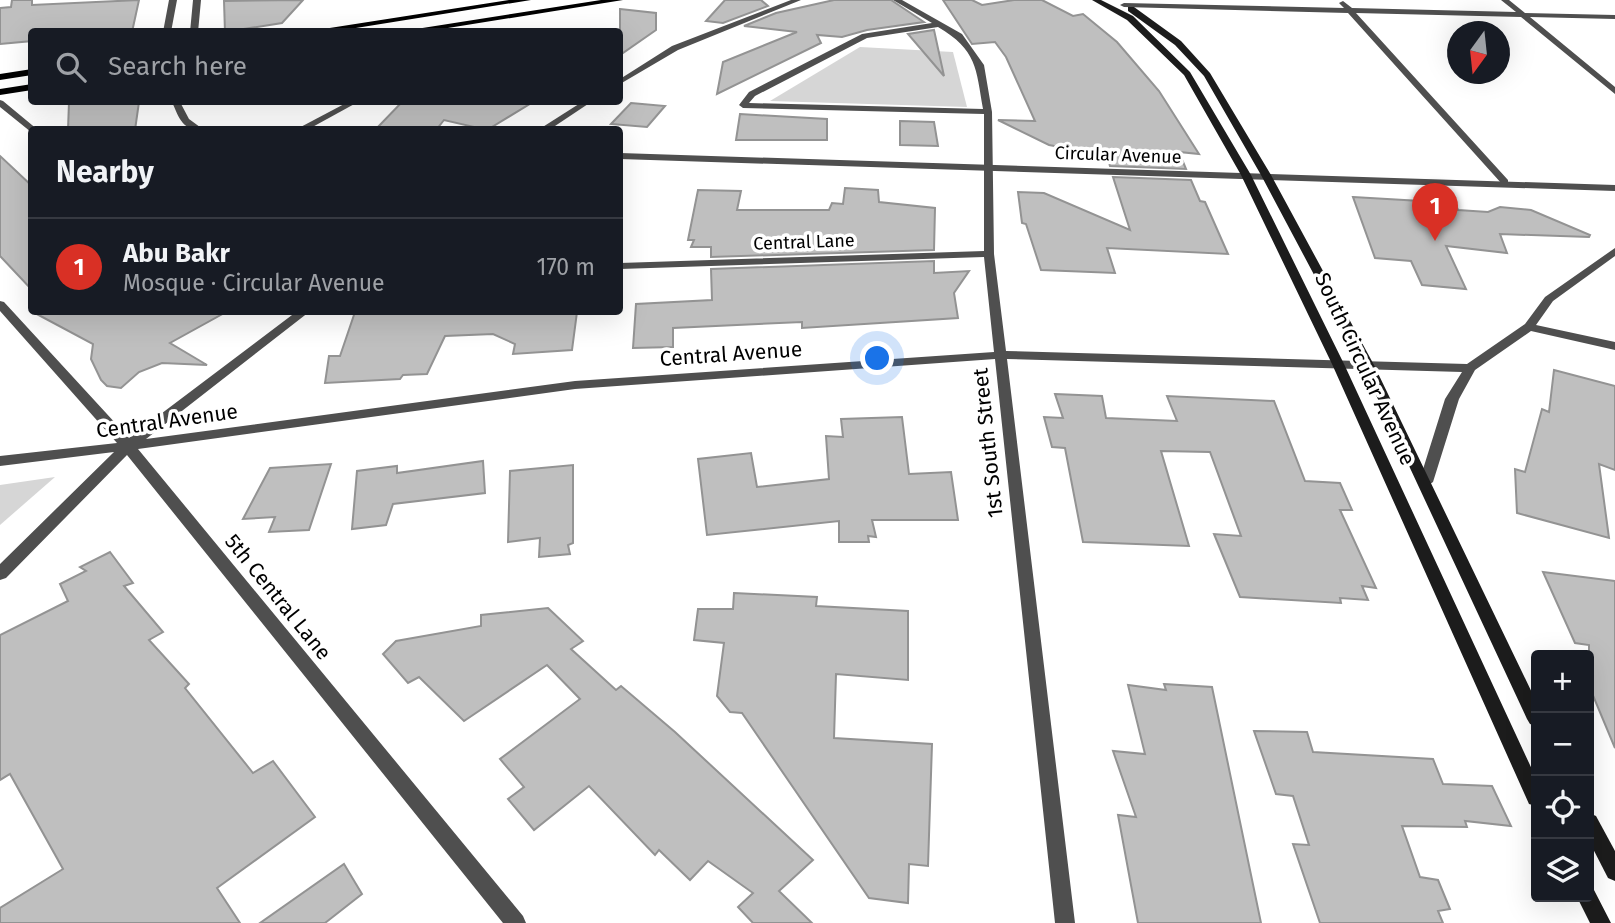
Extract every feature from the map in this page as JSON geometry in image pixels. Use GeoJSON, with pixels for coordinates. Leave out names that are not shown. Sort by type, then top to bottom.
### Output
{"type":"FeatureCollection","features":[{"type":"Feature","properties":{"kind":"main road"},"geometry":{"type":"LineString","coordinates":[[335,28],[527,0]]}},
{"type":"Feature","properties":{"kind":"main road"},"geometry":{"type":"LineString","coordinates":[[428,28],[619,0]]}},
{"type":"Feature","properties":{"kind":"main road","name":"South Circular Avenue"},"geometry":{"type":"LineString","coordinates":[[1096,0],[1130,18],[1186,74],[1246,175],[1338,364],[1531,787]]}},
{"type":"Feature","properties":{"kind":"main road","name":"South Circular Avenue"},"geometry":{"type":"LineString","coordinates":[[1124,5],[1178,43],[1208,75],[1368,365],[1426,482],[1533,713]]}},
{"type":"Feature","properties":{"kind":"main road"},"geometry":{"type":"LineString","coordinates":[[0,77],[28,73]]}},
{"type":"Feature","properties":{"kind":"main road"},"geometry":{"type":"LineString","coordinates":[[0,92],[28,88]]}},
{"type":"Feature","properties":{"kind":"main road"},"geometry":{"type":"LineString","coordinates":[[1594,831],[1615,871]]}},
{"type":"Feature","properties":{"kind":"main road"},"geometry":{"type":"LineString","coordinates":[[1590,902],[1601,923]]}},
{"type":"Feature","properties":{"kind":"street"},"geometry":{"type":"LineString","coordinates":[[168,28],[173,0]]}},
{"type":"Feature","properties":{"kind":"street"},"geometry":{"type":"LineString","coordinates":[[194,28],[197,0]]}},
{"type":"Feature","properties":{"kind":"street"},"geometry":{"type":"LineString","coordinates":[[623,80],[675,48],[797,0]]}},
{"type":"Feature","properties":{"kind":"street","name":"1st South Street"},"geometry":{"type":"LineString","coordinates":[[897,0],[959,36],[980,65],[988,112],[989,254],[1065,923]]}},
{"type":"Feature","properties":{"kind":"street"},"geometry":{"type":"LineString","coordinates":[[1340,0],[1505,182]]}},
{"type":"Feature","properties":{"kind":"street"},"geometry":{"type":"LineString","coordinates":[[1505,0],[1615,91]]}},
{"type":"Feature","properties":{"kind":"street"},"geometry":{"type":"LineString","coordinates":[[1124,5],[1615,17]]}},
{"type":"Feature","properties":{"kind":"street"},"geometry":{"type":"LineString","coordinates":[[1350,12],[1615,25]]}},
{"type":"Feature","properties":{"kind":"street"},"geometry":{"type":"LineString","coordinates":[[940,24],[865,36],[752,94],[743,105],[988,112]]}},
{"type":"Feature","properties":{"kind":"street"},"geometry":{"type":"LineString","coordinates":[[0,103],[29,126]]}},
{"type":"Feature","properties":{"kind":"street"},"geometry":{"type":"LineString","coordinates":[[177,105],[185,121],[193,126]]}},
{"type":"Feature","properties":{"kind":"street"},"geometry":{"type":"LineString","coordinates":[[307,126],[348,105]]}},
{"type":"Feature","properties":{"kind":"street"},"geometry":{"type":"LineString","coordinates":[[548,126],[582,105]]}},
{"type":"Feature","properties":{"kind":"street","name":"Circular Avenue"},"geometry":{"type":"LineString","coordinates":[[623,156],[1505,182],[1615,188]]}},
{"type":"Feature","properties":{"kind":"street"},"geometry":{"type":"LineString","coordinates":[[1426,482],[1452,399],[1470,368],[1529,327],[1549,299],[1615,251]]}},
{"type":"Feature","properties":{"kind":"street","name":"Central Lane"},"geometry":{"type":"LineString","coordinates":[[623,265],[989,254]]}},
{"type":"Feature","properties":{"kind":"street","name":"5th Central Lane"},"geometry":{"type":"LineString","coordinates":[[0,304],[128,446],[516,923]]}},
{"type":"Feature","properties":{"kind":"street"},"geometry":{"type":"LineString","coordinates":[[0,574],[128,446],[299,315]]}},
{"type":"Feature","properties":{"kind":"street"},"geometry":{"type":"LineString","coordinates":[[1529,327],[1615,345]]}},
{"type":"Feature","properties":{"kind":"street","name":"Central Avenue"},"geometry":{"type":"LineString","coordinates":[[0,461],[575,385],[1001,355],[1470,368]]}},
{"type":"Feature","properties":{"kind":"shaded area"},"geometry":{"type":"Polygon","coordinates":[[[860,47],[953,52],[967,107],[770,101],[860,47]]]}},
{"type":"Feature","properties":{"kind":"shaded area"},"geometry":{"type":"Polygon","coordinates":[[[55,477],[0,525],[0,485],[55,477]]]}},
{"type":"Feature","properties":{"kind":"building"},"geometry":{"type":"Polygon","coordinates":[[[12,0],[32,0],[32,5],[139,0],[133,28],[28,28],[28,41],[0,44],[0,8],[11,7],[12,0]]]}},
{"type":"Feature","properties":{"kind":"building"},"geometry":{"type":"Polygon","coordinates":[[[303,0],[282,23],[250,28],[225,28],[224,1],[303,0]]]}},
{"type":"Feature","properties":{"kind":"building"},"geometry":{"type":"Polygon","coordinates":[[[725,0],[761,0],[768,6],[723,23],[706,21],[725,0]]]}},
{"type":"Feature","properties":{"kind":"building"},"geometry":{"type":"Polygon","coordinates":[[[834,0],[891,0],[924,22],[867,30],[842,37],[817,35],[821,43],[717,94],[723,62],[797,32],[744,26],[776,13],[834,0]]]}},
{"type":"Feature","properties":{"kind":"building"},"geometry":{"type":"Polygon","coordinates":[[[943,0],[972,0],[982,5],[1014,0],[1042,0],[1073,16],[1083,14],[1117,42],[1159,91],[1199,154],[1179,152],[1186,169],[1110,166],[1107,157],[1087,157],[1087,152],[1049,145],[998,120],[1035,121],[1006,57],[995,42],[972,44],[943,0]]]}},
{"type":"Feature","properties":{"kind":"building"},"geometry":{"type":"Polygon","coordinates":[[[620,9],[656,13],[656,30],[623,53],[623,28],[620,28],[620,9]]]}},
{"type":"Feature","properties":{"kind":"building"},"geometry":{"type":"Polygon","coordinates":[[[934,30],[944,76],[908,34],[934,30]]]}},
{"type":"Feature","properties":{"kind":"building"},"geometry":{"type":"Polygon","coordinates":[[[631,103],[665,106],[647,127],[611,124],[631,103]]]}},
{"type":"Feature","properties":{"kind":"building"},"geometry":{"type":"Polygon","coordinates":[[[69,105],[139,105],[136,126],[68,126],[69,105]]]}},
{"type":"Feature","properties":{"kind":"building"},"geometry":{"type":"Polygon","coordinates":[[[399,105],[528,105],[494,126],[470,126],[444,120],[439,126],[379,126],[399,105]]]}},
{"type":"Feature","properties":{"kind":"building"},"geometry":{"type":"Polygon","coordinates":[[[740,114],[827,119],[827,140],[736,140],[740,114]]]}},
{"type":"Feature","properties":{"kind":"building"},"geometry":{"type":"Polygon","coordinates":[[[900,121],[934,122],[938,146],[900,145],[900,121]]]}},
{"type":"Feature","properties":{"kind":"building"},"geometry":{"type":"Polygon","coordinates":[[[0,156],[28,182],[28,286],[0,256],[0,156]]]}},
{"type":"Feature","properties":{"kind":"building"},"geometry":{"type":"Polygon","coordinates":[[[1113,177],[1191,180],[1200,201],[1205,202],[1228,254],[1107,248],[1115,273],[1041,270],[1026,224],[1022,223],[1018,192],[1044,193],[1130,230],[1113,177]]]}},
{"type":"Feature","properties":{"kind":"building"},"geometry":{"type":"Polygon","coordinates":[[[845,188],[878,190],[879,202],[935,208],[934,250],[711,257],[711,247],[691,247],[694,240],[688,240],[698,190],[741,191],[737,210],[829,210],[832,203],[843,204],[845,188]]]}},
{"type":"Feature","properties":{"kind":"building"},"geometry":{"type":"Polygon","coordinates":[[[1353,197],[1455,203],[1458,210],[1488,212],[1500,207],[1531,210],[1590,235],[1500,234],[1507,253],[1446,246],[1466,289],[1422,285],[1411,261],[1375,258],[1353,197]]]}},
{"type":"Feature","properties":{"kind":"building"},"geometry":{"type":"Polygon","coordinates":[[[934,261],[934,273],[969,271],[954,293],[958,318],[802,328],[802,322],[673,328],[673,347],[633,348],[636,304],[712,300],[711,269],[934,261]]]}},
{"type":"Feature","properties":{"kind":"building"},"geometry":{"type":"Polygon","coordinates":[[[39,315],[221,315],[170,343],[207,365],[162,363],[139,372],[121,388],[107,386],[101,380],[91,359],[93,344],[39,315]]]}},
{"type":"Feature","properties":{"kind":"building"},"geometry":{"type":"Polygon","coordinates":[[[354,315],[577,315],[572,350],[513,354],[515,344],[493,334],[445,336],[427,374],[403,375],[400,379],[325,383],[329,356],[340,356],[354,315]]]}},
{"type":"Feature","properties":{"kind":"building"},"geometry":{"type":"Polygon","coordinates":[[[1554,370],[1615,386],[1615,470],[1599,464],[1609,538],[1517,513],[1515,469],[1525,472],[1542,409],[1549,412],[1554,370]]]}},
{"type":"Feature","properties":{"kind":"building"},"geometry":{"type":"Polygon","coordinates":[[[1055,394],[1102,396],[1106,418],[1177,421],[1167,396],[1274,401],[1305,481],[1340,483],[1352,510],[1340,510],[1376,588],[1362,586],[1368,600],[1340,598],[1341,603],[1240,597],[1214,534],[1241,536],[1210,452],[1161,451],[1189,546],[1083,542],[1065,448],[1052,447],[1044,417],[1063,418],[1055,394]]]}},
{"type":"Feature","properties":{"kind":"building"},"geometry":{"type":"Polygon","coordinates":[[[902,417],[909,474],[951,472],[958,520],[872,520],[876,537],[868,536],[869,542],[839,542],[839,521],[707,535],[698,459],[751,453],[757,487],[829,479],[826,436],[843,437],[841,419],[902,417]]]}},
{"type":"Feature","properties":{"kind":"building"},"geometry":{"type":"Polygon","coordinates":[[[483,461],[485,493],[393,504],[386,525],[352,529],[357,471],[397,466],[397,473],[483,461]]]}},
{"type":"Feature","properties":{"kind":"building"},"geometry":{"type":"Polygon","coordinates":[[[331,464],[309,530],[269,532],[275,517],[243,519],[270,468],[331,464]]]}},
{"type":"Feature","properties":{"kind":"building"},"geometry":{"type":"Polygon","coordinates":[[[573,465],[573,543],[568,545],[570,554],[539,557],[540,538],[508,542],[510,471],[573,465]]]}},
{"type":"Feature","properties":{"kind":"building"},"geometry":{"type":"Polygon","coordinates":[[[110,552],[133,583],[124,586],[163,632],[149,640],[189,684],[185,688],[253,773],[273,761],[315,817],[217,888],[240,923],[0,923],[0,908],[63,869],[10,774],[0,780],[0,635],[68,601],[60,584],[86,571],[80,567],[110,552]]]}},
{"type":"Feature","properties":{"kind":"building"},"geometry":{"type":"Polygon","coordinates":[[[1543,572],[1615,581],[1615,748],[1594,698],[1594,650],[1589,650],[1589,645],[1575,643],[1543,572]]]}},
{"type":"Feature","properties":{"kind":"building"},"geometry":{"type":"Polygon","coordinates":[[[734,593],[817,597],[816,606],[908,611],[908,680],[836,674],[834,738],[932,744],[928,866],[909,864],[908,903],[869,898],[742,713],[730,712],[717,696],[724,643],[694,640],[698,609],[733,609],[734,593]]]}},
{"type":"Feature","properties":{"kind":"building"},"geometry":{"type":"Polygon","coordinates":[[[548,608],[583,641],[571,649],[616,690],[621,686],[675,732],[813,860],[779,891],[812,923],[753,923],[738,907],[753,893],[708,861],[690,880],[659,850],[655,855],[589,786],[534,830],[508,799],[524,787],[500,759],[580,699],[547,665],[464,721],[419,677],[408,683],[383,654],[396,641],[481,626],[481,615],[548,608]]]}},
{"type":"Feature","properties":{"kind":"building"},"geometry":{"type":"Polygon","coordinates":[[[1164,684],[1212,687],[1261,923],[1138,923],[1118,815],[1136,817],[1113,751],[1145,754],[1128,685],[1166,690],[1164,684]]]}},
{"type":"Feature","properties":{"kind":"building"},"geometry":{"type":"Polygon","coordinates":[[[1254,731],[1307,732],[1313,752],[1433,759],[1443,784],[1492,786],[1511,826],[1465,821],[1467,827],[1402,826],[1420,877],[1438,880],[1450,909],[1438,911],[1443,923],[1320,923],[1293,844],[1309,845],[1293,796],[1276,794],[1254,731]]]}},
{"type":"Feature","properties":{"kind":"building"},"geometry":{"type":"Polygon","coordinates":[[[344,864],[362,894],[325,923],[260,923],[344,864]]]}},
{"type":"Feature","properties":{"kind":"place","name":"Abu Bakr"},"geometry":{"type":"Point","coordinates":[1435,241]}}]}
